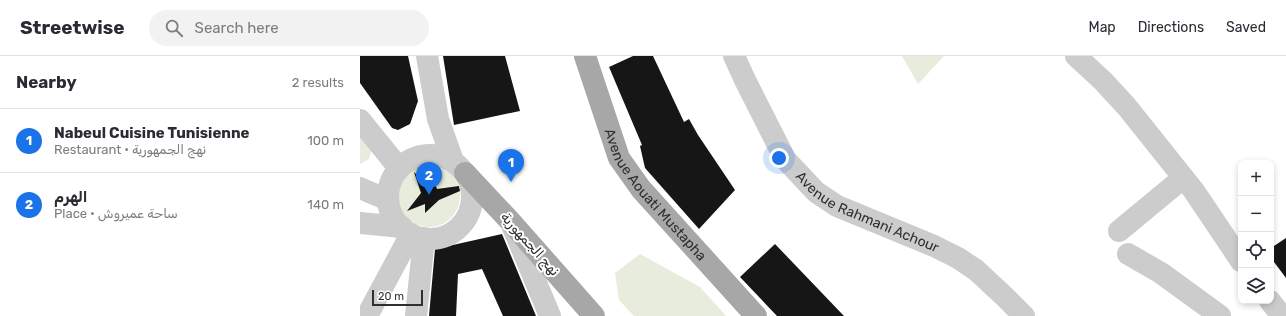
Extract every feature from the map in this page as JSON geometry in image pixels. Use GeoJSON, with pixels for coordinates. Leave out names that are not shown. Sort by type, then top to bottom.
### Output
{"type":"FeatureCollection","features":[{"type":"Feature","properties":{"kind":"main road","name":"Avenue Aouati Mustapha"},"geometry":{"type":"LineString","coordinates":[[585,56],[619,158],[641,189],[756,316]]}},
{"type":"Feature","properties":{"kind":"main road","name":"نهج الجمهورية"},"geometry":{"type":"LineString","coordinates":[[459,167],[510,221],[594,316]]}},
{"type":"Feature","properties":{"kind":"street"},"geometry":{"type":"LineString","coordinates":[[360,223],[438,238],[451,233],[462,224],[469,213],[472,199],[471,185],[459,167],[438,119],[427,56]]}},
{"type":"Feature","properties":{"kind":"street","name":"Avenue Rahmani Achour"},"geometry":{"type":"LineString","coordinates":[[734,56],[785,159],[816,192],[837,206],[934,246],[958,258],[976,270],[1006,297],[1024,316]]}},
{"type":"Feature","properties":{"kind":"street"},"geometry":{"type":"LineString","coordinates":[[1076,56],[1103,81],[1127,107],[1194,191],[1238,257]]}},
{"type":"Feature","properties":{"kind":"street"},"geometry":{"type":"LineString","coordinates":[[360,120],[400,168]]}},
{"type":"Feature","properties":{"kind":"street"},"geometry":{"type":"LineString","coordinates":[[416,316],[412,233],[395,220],[390,210],[388,200],[389,188],[393,178],[400,168],[411,159],[425,155],[440,156],[459,167]]}},
{"type":"Feature","properties":{"kind":"street"},"geometry":{"type":"LineString","coordinates":[[1120,231],[1183,178]]}},
{"type":"Feature","properties":{"kind":"street"},"geometry":{"type":"LineString","coordinates":[[360,188],[388,200]]}},
{"type":"Feature","properties":{"kind":"street"},"geometry":{"type":"LineString","coordinates":[[510,221],[550,316]]}},
{"type":"Feature","properties":{"kind":"street"},"geometry":{"type":"LineString","coordinates":[[367,306],[412,233]]}},
{"type":"Feature","properties":{"kind":"street"},"geometry":{"type":"LineString","coordinates":[[1128,254],[1160,273],[1220,316]]}},
{"type":"Feature","properties":{"kind":"street"},"geometry":{"type":"LineString","coordinates":[[1261,304],[1263,316]]}},
{"type":"Feature","properties":{"kind":"street"},"geometry":{"type":"LineString","coordinates":[[1272,304],[1282,316]]}},
{"type":"Feature","properties":{"kind":"green space"},"geometry":{"type":"Polygon","coordinates":[[[902,56],[944,56],[918,84],[902,56]]]}},
{"type":"Feature","properties":{"kind":"green space"},"geometry":{"type":"Polygon","coordinates":[[[360,128],[373,145],[369,159],[360,164],[360,128]]]}},
{"type":"Feature","properties":{"kind":"green space"},"geometry":{"type":"Polygon","coordinates":[[[423,165],[435,165],[451,174],[458,184],[460,196],[458,208],[451,218],[435,227],[423,227],[412,222],[403,213],[398,202],[398,190],[403,179],[412,170],[423,165]]]}},
{"type":"Feature","properties":{"kind":"green space"},"geometry":{"type":"Polygon","coordinates":[[[640,254],[700,287],[726,316],[634,316],[619,300],[615,273],[640,254]]]}},
{"type":"Feature","properties":{"kind":"building"},"geometry":{"type":"Polygon","coordinates":[[[360,56],[408,56],[418,101],[410,124],[398,130],[392,128],[360,83],[360,56]]]}},
{"type":"Feature","properties":{"kind":"building"},"geometry":{"type":"Polygon","coordinates":[[[443,56],[505,56],[520,111],[454,125],[443,56]]]}},
{"type":"Feature","properties":{"kind":"building"},"geometry":{"type":"Polygon","coordinates":[[[633,56],[653,56],[684,122],[689,119],[735,190],[699,229],[645,168],[640,146],[642,145],[609,67],[633,56]]]}},
{"type":"Feature","properties":{"kind":"building"},"geometry":{"type":"Polygon","coordinates":[[[425,166],[437,189],[459,186],[460,191],[439,200],[425,213],[425,204],[407,211],[421,193],[414,172],[425,183],[425,166]]]}},
{"type":"Feature","properties":{"kind":"building"},"geometry":{"type":"Polygon","coordinates":[[[502,234],[536,316],[503,316],[482,269],[458,274],[456,316],[429,316],[435,249],[502,234]]]}},
{"type":"Feature","properties":{"kind":"building"},"geometry":{"type":"Polygon","coordinates":[[[1286,238],[1286,278],[1274,262],[1274,246],[1286,238]]]}},
{"type":"Feature","properties":{"kind":"building"},"geometry":{"type":"Polygon","coordinates":[[[775,244],[844,316],[777,316],[740,277],[775,244]]]}},
{"type":"Feature","properties":{"kind":"place","name":"Nabeul Cuisine Tunisienne"},"geometry":{"type":"Point","coordinates":[511,182]}},
{"type":"Feature","properties":{"kind":"place","name":"الهرم"},"geometry":{"type":"Point","coordinates":[429,195]}}]}
